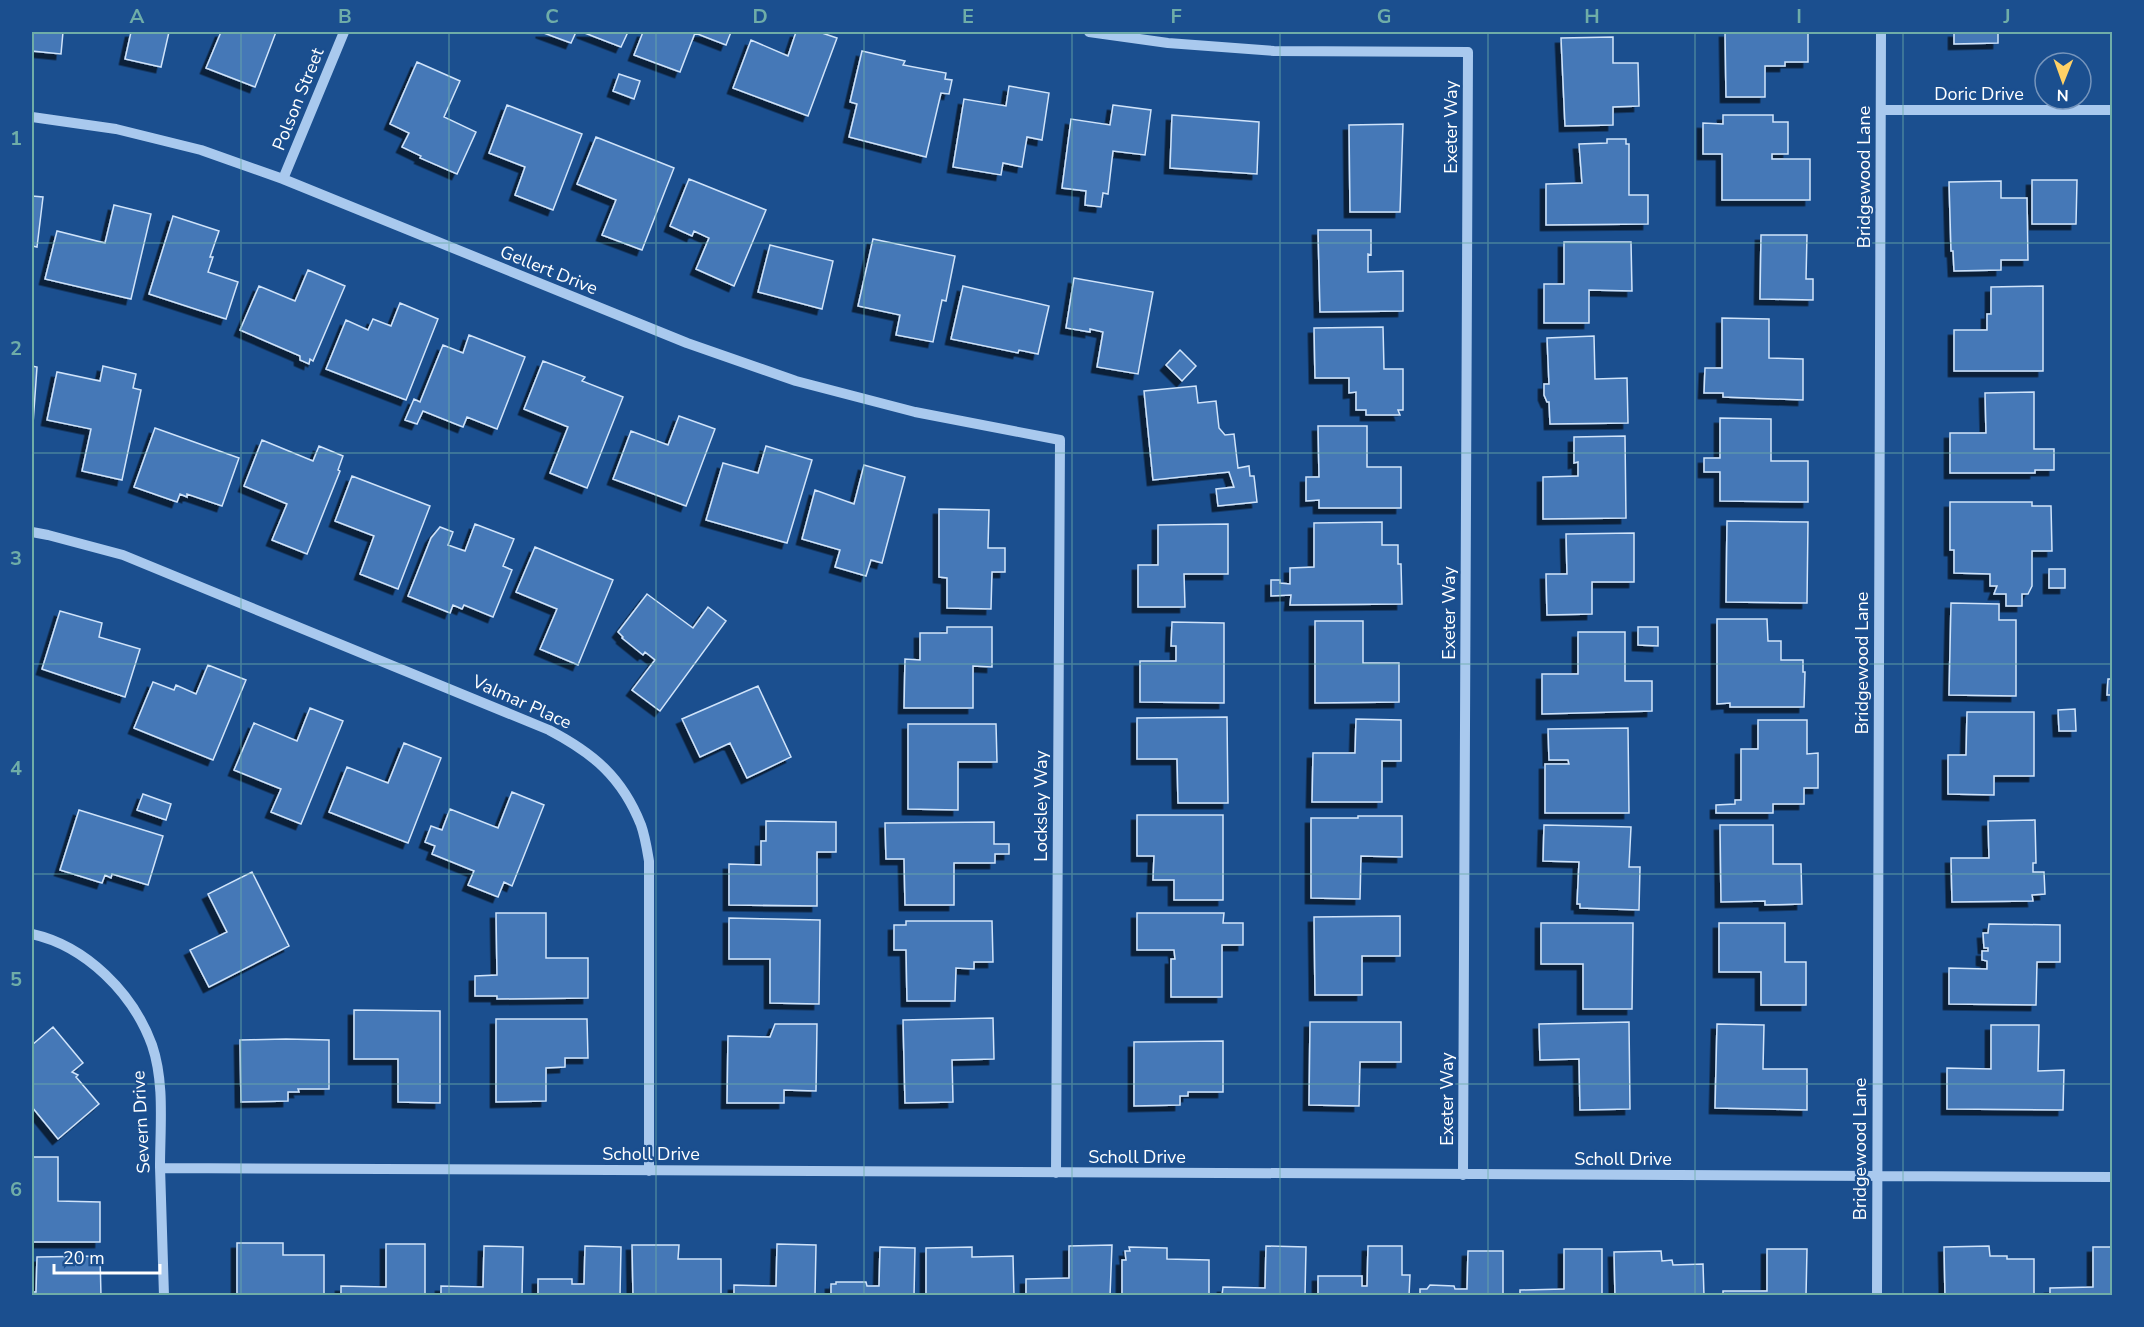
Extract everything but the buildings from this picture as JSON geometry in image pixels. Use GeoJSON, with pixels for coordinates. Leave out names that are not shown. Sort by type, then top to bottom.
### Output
{"type":"FeatureCollection","features":[{"type":"Feature","properties":{"kind":"street","name":"Polson Street"},"geometry":{"type":"LineString","coordinates":[[283,179],[344,32]]}},
{"type":"Feature","properties":{"kind":"street","name":"Exeter Way"},"geometry":{"type":"LineString","coordinates":[[1089,32],[1168,43],[1274,51],[1468,52],[1463,1175]]}},
{"type":"Feature","properties":{"kind":"street","name":"Bridgewood Lane"},"geometry":{"type":"LineString","coordinates":[[1876,1296],[1881,32]]}},
{"type":"Feature","properties":{"kind":"street","name":"Doric Drive"},"geometry":{"type":"LineString","coordinates":[[1881,110],[2112,110]]}},
{"type":"Feature","properties":{"kind":"street","name":"Gellert Drive"},"geometry":{"type":"LineString","coordinates":[[32,117],[126,131],[201,150],[283,179],[687,344],[796,381],[915,412],[1060,440]]}},
{"type":"Feature","properties":{"kind":"street","name":"Locksley Way"},"geometry":{"type":"LineString","coordinates":[[1056,1173],[1060,440]]}},
{"type":"Feature","properties":{"kind":"street","name":"Valmar Place"},"geometry":{"type":"LineString","coordinates":[[32,532],[123,555],[549,730],[580,746],[605,768],[624,793],[641,826],[650,861],[649,1171]]}},
{"type":"Feature","properties":{"kind":"street","name":"Severn Drive"},"geometry":{"type":"LineString","coordinates":[[32,934],[81,955],[111,979],[134,1008],[152,1045],[160,1084],[164,1296]]}},
{"type":"Feature","properties":{"kind":"street","name":"Scholl Drive"},"geometry":{"type":"LineString","coordinates":[[160,1168],[1877,1178],[2112,1177]]}}]}
